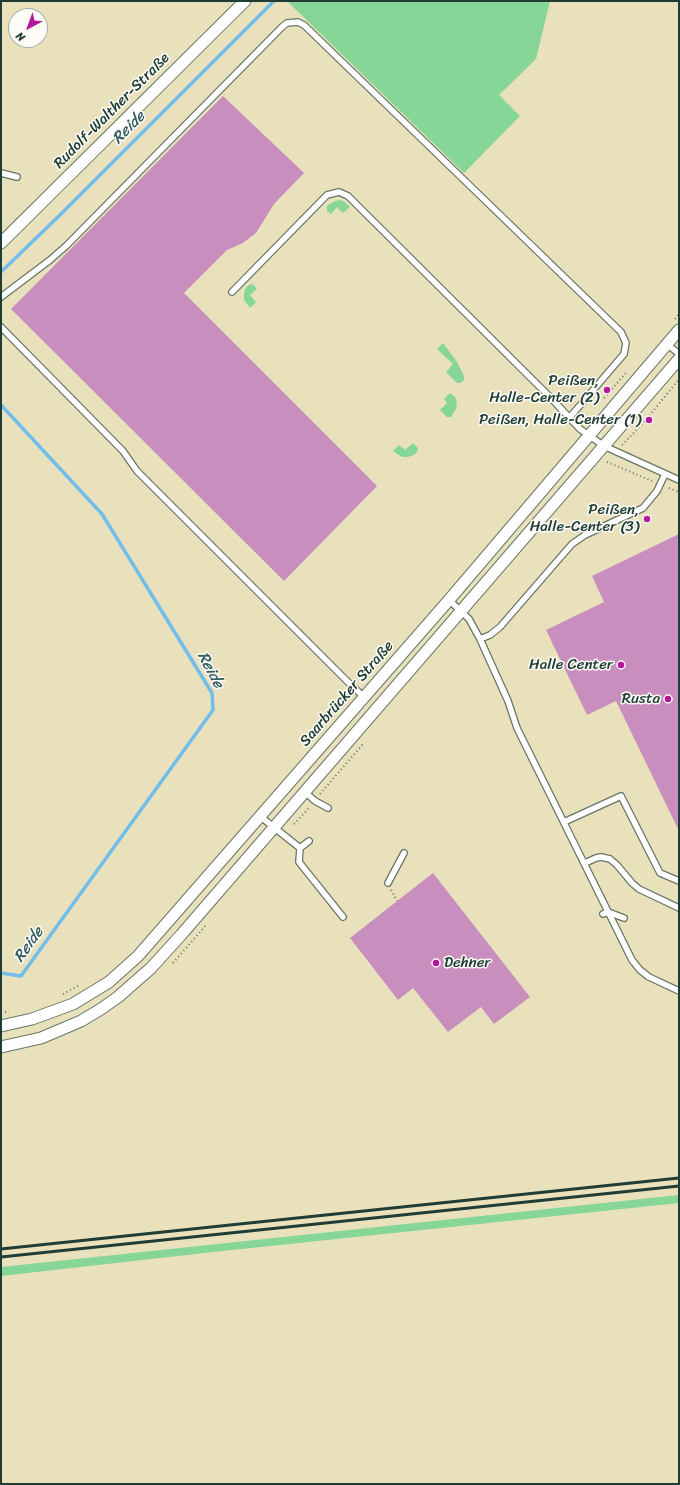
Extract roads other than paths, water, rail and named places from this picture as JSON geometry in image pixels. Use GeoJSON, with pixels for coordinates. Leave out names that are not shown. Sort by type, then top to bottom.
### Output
{"type":"FeatureCollection","features":[{"type":"Feature","properties":{"kind":"street","name":"Rudolf-Walther-Straße"},"geometry":{"type":"LineString","coordinates":[[1,243],[245,1]]}},
{"type":"Feature","properties":{"kind":"street","name":"Saarbrücker Straße"},"geometry":{"type":"LineString","coordinates":[[1,1026],[32,1019],[73,1004],[109,982],[124,970],[152,941],[449,600],[679,330]]}},
{"type":"Feature","properties":{"kind":"street"},"geometry":{"type":"LineString","coordinates":[[1,1047],[40,1038],[81,1020],[101,1009],[136,983],[167,952],[679,358]]}},
{"type":"Feature","properties":{"kind":"lane"},"geometry":{"type":"LineString","coordinates":[[1,297],[66,246],[282,27],[287,23],[298,22],[304,25],[620,332],[626,343],[624,354],[570,417]]}},
{"type":"Feature","properties":{"kind":"lane"},"geometry":{"type":"LineString","coordinates":[[1,174],[17,177]]}},
{"type":"Feature","properties":{"kind":"lane"},"geometry":{"type":"LineString","coordinates":[[232,292],[327,195],[339,192],[348,196],[570,417],[580,429],[604,446],[679,480]]}},
{"type":"Feature","properties":{"kind":"lane"},"geometry":{"type":"LineString","coordinates":[[1,327],[123,451],[137,471],[364,697]]}},
{"type":"Feature","properties":{"kind":"lane"},"geometry":{"type":"LineString","coordinates":[[667,344],[679,354]]}},
{"type":"Feature","properties":{"kind":"lane"},"geometry":{"type":"LineString","coordinates":[[480,639],[490,635],[500,628],[572,544],[585,535],[643,508],[653,497],[665,474]]}},
{"type":"Feature","properties":{"kind":"lane"},"geometry":{"type":"LineString","coordinates":[[449,600],[462,611],[472,623],[508,701],[517,728],[585,863],[606,913],[632,960],[640,970],[649,977],[679,991]]}},
{"type":"Feature","properties":{"kind":"lane"},"geometry":{"type":"LineString","coordinates":[[305,792],[328,808]]}},
{"type":"Feature","properties":{"kind":"lane"},"geometry":{"type":"LineString","coordinates":[[564,822],[620,796],[660,873],[679,881]]}},
{"type":"Feature","properties":{"kind":"lane"},"geometry":{"type":"LineString","coordinates":[[260,817],[300,848]]}},
{"type":"Feature","properties":{"kind":"lane"},"geometry":{"type":"LineString","coordinates":[[309,841],[300,848],[299,862],[343,917]]}},
{"type":"Feature","properties":{"kind":"lane"},"geometry":{"type":"LineString","coordinates":[[388,883],[404,853]]}},
{"type":"Feature","properties":{"kind":"lane"},"geometry":{"type":"LineString","coordinates":[[585,863],[601,857],[610,859],[639,889],[679,908]]}},
{"type":"Feature","properties":{"kind":"lane"},"geometry":{"type":"LineString","coordinates":[[606,913],[624,918]]}},
{"type":"Feature","properties":{"kind":"waterway","name":"Reide"},"geometry":{"type":"LineString","coordinates":[[1,272],[274,1]]}},
{"type":"Feature","properties":{"kind":"waterway","name":"Reide"},"geometry":{"type":"LineString","coordinates":[[1,405],[102,514],[212,693],[213,710],[21,976],[1,973]]}},
{"type":"Feature","properties":{"kind":"railway"},"geometry":{"type":"LineString","coordinates":[[1,1249],[679,1178]]}},
{"type":"Feature","properties":{"kind":"railway"},"geometry":{"type":"LineString","coordinates":[[1,1257],[679,1186]]}},
{"type":"Feature","properties":{"kind":"place","name":"Peißen, Halle-Center (2)"},"geometry":{"type":"Point","coordinates":[607,390]}},
{"type":"Feature","properties":{"kind":"place","name":"Peißen, Halle-Center (1)"},"geometry":{"type":"Point","coordinates":[649,420]}},
{"type":"Feature","properties":{"kind":"place","name":"Peißen, Halle-Center (3)"},"geometry":{"type":"Point","coordinates":[647,519]}},
{"type":"Feature","properties":{"kind":"place","name":"Halle Center"},"geometry":{"type":"Point","coordinates":[621,665]}},
{"type":"Feature","properties":{"kind":"place","name":"Rusta"},"geometry":{"type":"Point","coordinates":[668,699]}},
{"type":"Feature","properties":{"kind":"place","name":"Dehner"},"geometry":{"type":"Point","coordinates":[436,963]}}]}
